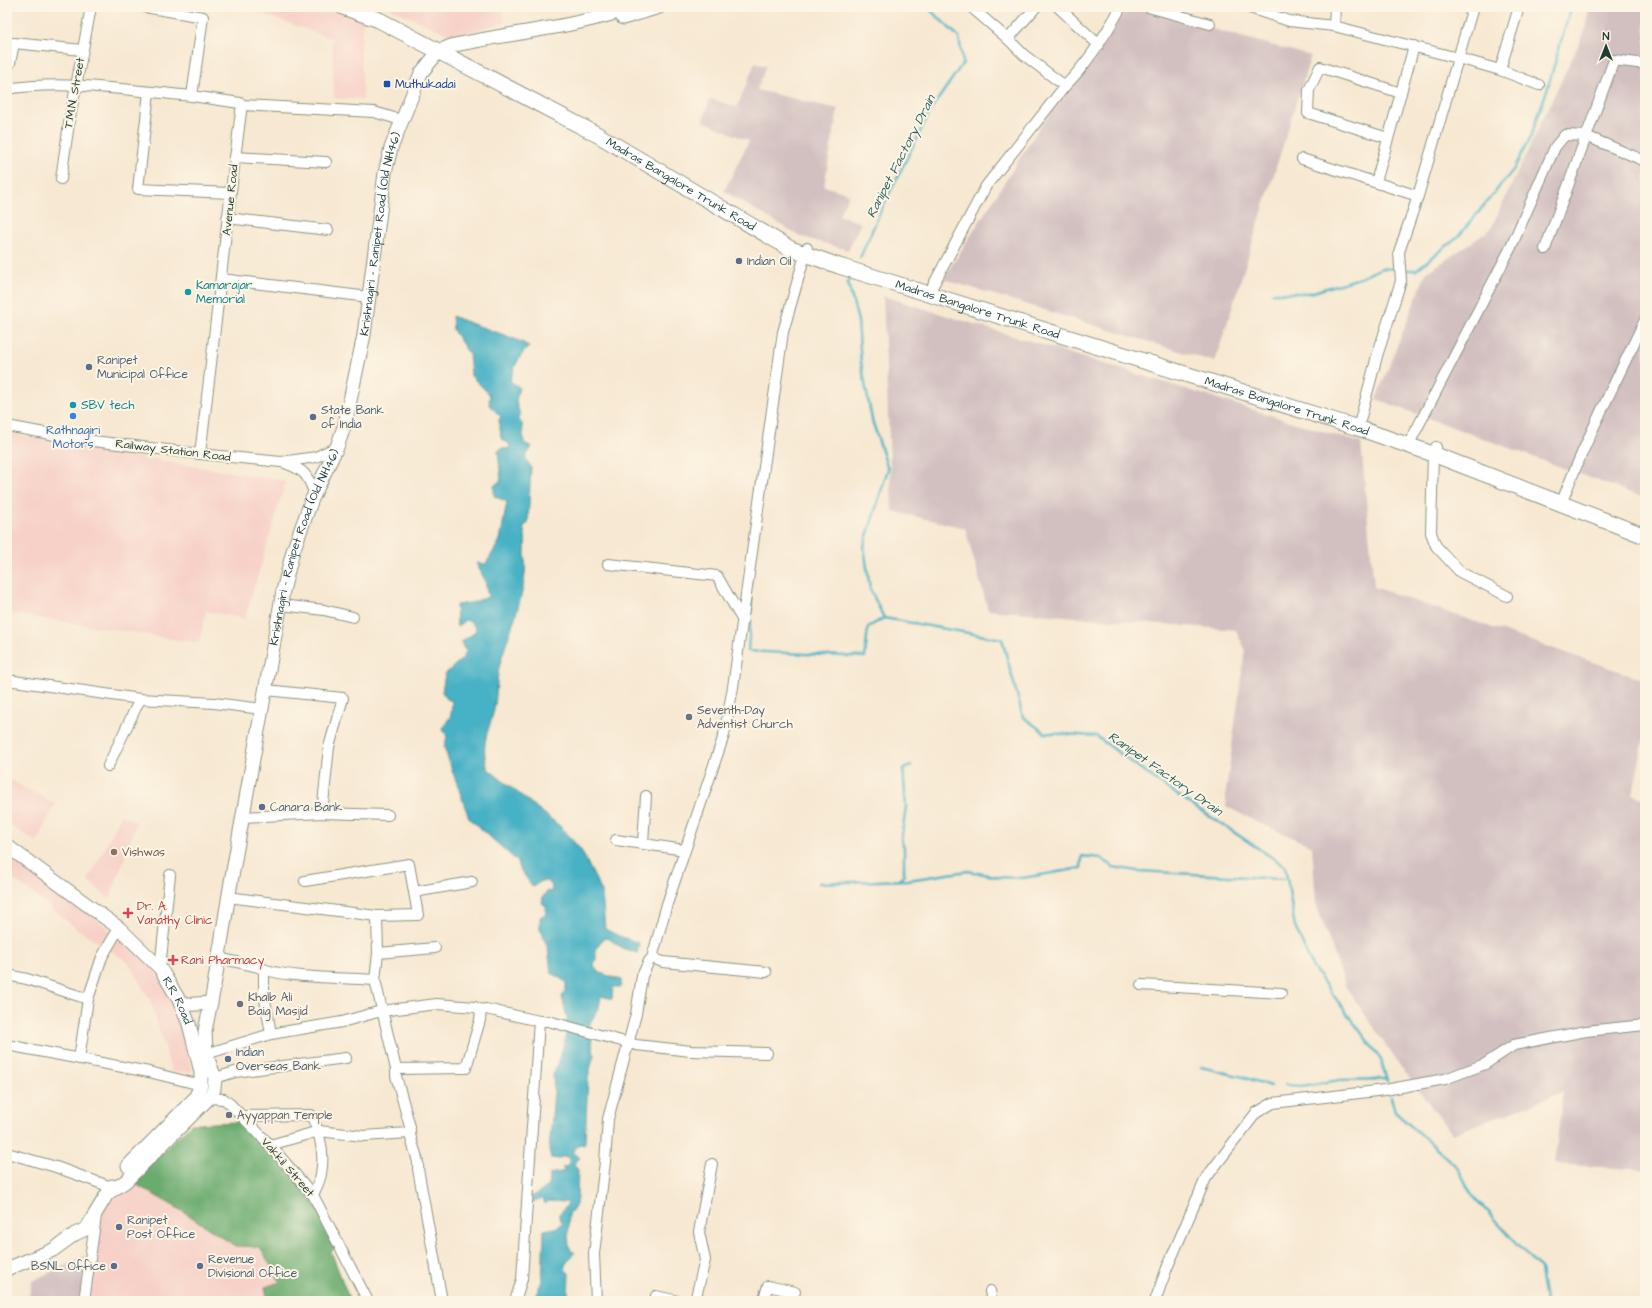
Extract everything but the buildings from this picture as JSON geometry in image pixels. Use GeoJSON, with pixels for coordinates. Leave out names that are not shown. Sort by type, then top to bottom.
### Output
{"type":"FeatureCollection","features":[{"type":"Feature","properties":{"kind":"highway","name":"Madras Bangalore Trunk Road"},"geometry":{"type":"LineString","coordinates":[[354,8],[450,52],[598,135],[791,249],[806,251],[890,279],[930,290],[1359,425],[1434,451],[1562,500],[1645,536]]}},
{"type":"Feature","properties":{"kind":"highway"},"geometry":{"type":"LineString","coordinates":[[1359,425],[1412,438],[1434,451]]}},
{"type":"Feature","properties":{"kind":"highway"},"geometry":{"type":"LineString","coordinates":[[1562,500],[1645,527]]}},
{"type":"Feature","properties":{"kind":"main road"},"geometry":{"type":"LineString","coordinates":[[450,52],[567,25],[634,7]]}},
{"type":"Feature","properties":{"kind":"main road"},"geometry":{"type":"LineString","coordinates":[[450,52],[505,41],[541,37],[595,26],[656,8]]}},
{"type":"Feature","properties":{"kind":"main road","name":"Krishnagiri - Ranipet Road (Old NH46)"},"geometry":{"type":"LineString","coordinates":[[211,1003],[228,897],[281,605],[293,552],[314,492],[337,447],[345,424],[364,334],[385,173],[401,120],[421,73],[450,52]]}},
{"type":"Feature","properties":{"kind":"main road","name":"R.R Road"},"geometry":{"type":"LineString","coordinates":[[7,846],[119,928],[160,968],[181,1006],[191,1030],[201,1072],[201,1085]]}},
{"type":"Feature","properties":{"kind":"main road"},"geometry":{"type":"LineString","coordinates":[[181,1006],[211,1003]]}},
{"type":"Feature","properties":{"kind":"main road","name":"R.R Road"},"geometry":{"type":"LineString","coordinates":[[211,1003],[205,1031],[206,1054],[215,1078]]}},
{"type":"Feature","properties":{"kind":"main road"},"geometry":{"type":"LineString","coordinates":[[7,1276],[56,1256],[81,1241],[86,1229],[110,1190],[209,1098],[214,1089],[215,1078]]}},
{"type":"Feature","properties":{"kind":"main road"},"geometry":{"type":"LineString","coordinates":[[122,1179],[195,1098],[201,1085]]}},
{"type":"Feature","properties":{"kind":"main road"},"geometry":{"type":"LineString","coordinates":[[7,1269],[53,1250],[75,1234],[86,1229]]}},
{"type":"Feature","properties":{"kind":"street","name":"T.M.N. Street"},"geometry":{"type":"LineString","coordinates":[[61,179],[75,86],[90,7]]}},
{"type":"Feature","properties":{"kind":"street"},"geometry":{"type":"LineString","coordinates":[[145,7],[203,17],[192,96]]}},
{"type":"Feature","properties":{"kind":"street"},"geometry":{"type":"LineString","coordinates":[[971,7],[1024,55],[1065,86]]}},
{"type":"Feature","properties":{"kind":"street"},"geometry":{"type":"LineString","coordinates":[[1008,39],[1036,7]]}},
{"type":"Feature","properties":{"kind":"street"},"geometry":{"type":"LineString","coordinates":[[1058,7],[1099,45]]}},
{"type":"Feature","properties":{"kind":"street"},"geometry":{"type":"LineString","coordinates":[[930,290],[986,186],[1065,86],[1078,73],[1099,45],[1121,7]]}},
{"type":"Feature","properties":{"kind":"street"},"geometry":{"type":"LineString","coordinates":[[1148,7],[1210,24]]}},
{"type":"Feature","properties":{"kind":"street"},"geometry":{"type":"LineString","coordinates":[[1247,7],[1289,20],[1334,26],[1409,47],[1414,46],[1500,70],[1539,85]]}},
{"type":"Feature","properties":{"kind":"street"},"geometry":{"type":"LineString","coordinates":[[1334,26],[1335,7]]}},
{"type":"Feature","properties":{"kind":"street"},"geometry":{"type":"LineString","coordinates":[[1359,425],[1377,356],[1401,282],[1399,252],[1418,196],[1473,7]]}},
{"type":"Feature","properties":{"kind":"street"},"geometry":{"type":"LineString","coordinates":[[1500,70],[1519,7]]}},
{"type":"Feature","properties":{"kind":"street"},"geometry":{"type":"LineString","coordinates":[[7,63],[10,63],[14,43],[82,50]]}},
{"type":"Feature","properties":{"kind":"street"},"geometry":{"type":"LineString","coordinates":[[1376,182],[1414,46]]}},
{"type":"Feature","properties":{"kind":"street"},"geometry":{"type":"LineString","coordinates":[[1545,250],[1614,60],[1645,64]]}},
{"type":"Feature","properties":{"kind":"street"},"geometry":{"type":"LineString","coordinates":[[1388,138],[1308,113],[1309,90],[1320,67],[1402,93]]}},
{"type":"Feature","properties":{"kind":"street"},"geometry":{"type":"LineString","coordinates":[[7,89],[21,86],[75,86],[192,96],[240,103],[242,105],[374,112],[401,120]]}},
{"type":"Feature","properties":{"kind":"street"},"geometry":{"type":"LineString","coordinates":[[149,92],[138,189],[230,193]]}},
{"type":"Feature","properties":{"kind":"street","name":"Avenue Road"},"geometry":{"type":"LineString","coordinates":[[200,454],[230,193],[242,105]]}},
{"type":"Feature","properties":{"kind":"street"},"geometry":{"type":"LineString","coordinates":[[1412,438],[1511,247],[1555,147],[1564,135],[1586,136],[1645,161]]}},
{"type":"Feature","properties":{"kind":"street"},"geometry":{"type":"LineString","coordinates":[[235,157],[326,162]]}},
{"type":"Feature","properties":{"kind":"street"},"geometry":{"type":"LineString","coordinates":[[1302,159],[1418,196]]}},
{"type":"Feature","properties":{"kind":"street"},"geometry":{"type":"LineString","coordinates":[[227,218],[328,230]]}},
{"type":"Feature","properties":{"kind":"street"},"geometry":{"type":"LineString","coordinates":[[596,1301],[594,1254],[605,1162],[608,1119],[627,1041],[636,1014],[642,976],[652,958],[667,904],[724,735],[742,621],[783,332],[806,251]]}},
{"type":"Feature","properties":{"kind":"street"},"geometry":{"type":"LineString","coordinates":[[221,279],[369,297]]}},
{"type":"Feature","properties":{"kind":"street"},"geometry":{"type":"LineString","coordinates":[[1562,500],[1597,417],[1645,320]]}},
{"type":"Feature","properties":{"kind":"street","name":"Railway Station Road"},"geometry":{"type":"LineString","coordinates":[[7,426],[77,439],[281,462],[316,457],[337,447]]}},
{"type":"Feature","properties":{"kind":"street"},"geometry":{"type":"LineString","coordinates":[[1434,451],[1431,533],[1436,546],[1460,572],[1507,596]]}},
{"type":"Feature","properties":{"kind":"street"},"geometry":{"type":"LineString","coordinates":[[281,462],[299,468],[306,474],[314,492]]}},
{"type":"Feature","properties":{"kind":"street"},"geometry":{"type":"LineString","coordinates":[[608,564],[717,576],[742,621]]}},
{"type":"Feature","properties":{"kind":"street"},"geometry":{"type":"LineString","coordinates":[[281,605],[324,610],[353,617]]}},
{"type":"Feature","properties":{"kind":"street"},"geometry":{"type":"LineString","coordinates":[[7,680],[140,699],[214,703],[262,709]]}},
{"type":"Feature","properties":{"kind":"street"},"geometry":{"type":"LineString","coordinates":[[266,690],[343,698],[329,747],[322,813]]}},
{"type":"Feature","properties":{"kind":"street"},"geometry":{"type":"LineString","coordinates":[[108,766],[140,699]]}},
{"type":"Feature","properties":{"kind":"street"},"geometry":{"type":"LineString","coordinates":[[644,843],[646,796]]}},
{"type":"Feature","properties":{"kind":"street"},"geometry":{"type":"LineString","coordinates":[[243,817],[322,813],[388,814]]}},
{"type":"Feature","properties":{"kind":"street"},"geometry":{"type":"LineString","coordinates":[[616,840],[685,850]]}},
{"type":"Feature","properties":{"kind":"street"},"geometry":{"type":"LineString","coordinates":[[228,897],[377,916],[418,915],[409,864],[305,881]]}},
{"type":"Feature","properties":{"kind":"street"},"geometry":{"type":"LineString","coordinates":[[160,968],[170,875]]}},
{"type":"Feature","properties":{"kind":"street"},"geometry":{"type":"LineString","coordinates":[[414,892],[472,882]]}},
{"type":"Feature","properties":{"kind":"street"},"geometry":{"type":"LineString","coordinates":[[377,916],[378,953],[375,980],[381,1011],[396,1069],[396,1076],[410,1127],[409,1133],[418,1164],[442,1301]]}},
{"type":"Feature","properties":{"kind":"street"},"geometry":{"type":"LineString","coordinates":[[79,1059],[88,999],[102,957],[119,928]]}},
{"type":"Feature","properties":{"kind":"street"},"geometry":{"type":"LineString","coordinates":[[378,953],[436,948]]}},
{"type":"Feature","properties":{"kind":"street"},"geometry":{"type":"LineString","coordinates":[[219,958],[258,966],[264,969],[296,974],[375,980]]}},
{"type":"Feature","properties":{"kind":"street"},"geometry":{"type":"LineString","coordinates":[[652,958],[663,962],[766,972]]}},
{"type":"Feature","properties":{"kind":"street"},"geometry":{"type":"LineString","coordinates":[[264,969],[264,994],[271,1034]]}},
{"type":"Feature","properties":{"kind":"street"},"geometry":{"type":"LineString","coordinates":[[7,975],[27,979],[88,999]]}},
{"type":"Feature","properties":{"kind":"street"},"geometry":{"type":"LineString","coordinates":[[1141,985],[1281,993]]}},
{"type":"Feature","properties":{"kind":"street"},"geometry":{"type":"LineString","coordinates":[[206,1054],[271,1034],[342,1022],[381,1011],[437,1004],[475,1007],[481,1010],[486,1009],[539,1021],[548,1021],[627,1041],[636,1045],[691,1051],[767,1053]]}},
{"type":"Feature","properties":{"kind":"street"},"geometry":{"type":"LineString","coordinates":[[396,1069],[466,1068],[480,1020],[481,1010]]}},
{"type":"Feature","properties":{"kind":"street"},"geometry":{"type":"LineString","coordinates":[[515,1301],[522,1279],[539,1021]]}},
{"type":"Feature","properties":{"kind":"street"},"geometry":{"type":"LineString","coordinates":[[1155,1301],[1167,1268],[1206,1178],[1256,1113],[1273,1103],[1378,1092],[1445,1079],[1485,1064],[1514,1045],[1586,1031],[1645,1025]]}},
{"type":"Feature","properties":{"kind":"street"},"geometry":{"type":"LineString","coordinates":[[7,1045],[149,1072],[201,1085]]}},
{"type":"Feature","properties":{"kind":"street"},"geometry":{"type":"LineString","coordinates":[[215,1078],[235,1072],[346,1058]]}},
{"type":"Feature","properties":{"kind":"street","name":"Vakkil Street"},"geometry":{"type":"LineString","coordinates":[[209,1098],[224,1098],[270,1145],[313,1195],[368,1301]]}},
{"type":"Feature","properties":{"kind":"street"},"geometry":{"type":"LineString","coordinates":[[242,1116],[311,1115],[319,1132],[322,1143],[322,1174],[313,1195]]}},
{"type":"Feature","properties":{"kind":"street"},"geometry":{"type":"LineString","coordinates":[[270,1145],[319,1132],[364,1136],[409,1133]]}},
{"type":"Feature","properties":{"kind":"street"},"geometry":{"type":"LineString","coordinates":[[7,1153],[56,1167],[110,1190]]}},
{"type":"Feature","properties":{"kind":"street"},"geometry":{"type":"LineString","coordinates":[[695,1301],[705,1260],[699,1232],[712,1164]]}},
{"type":"Feature","properties":{"kind":"street"},"geometry":{"type":"LineString","coordinates":[[84,1301],[96,1213]]}},
{"type":"Feature","properties":{"kind":"street"},"geometry":{"type":"LineString","coordinates":[[763,1301],[768,1286],[795,1292]]}},
{"type":"Feature","properties":{"kind":"street"},"geometry":{"type":"LineString","coordinates":[[656,1301],[656,1296],[678,1301]]}},
{"type":"Feature","properties":{"kind":"shaded area"},"geometry":{"type":"Polygon","coordinates":[[[243,7],[364,7],[361,54],[363,100],[334,98],[332,39],[243,7]]]}},
{"type":"Feature","properties":{"kind":"shaded area"},"geometry":{"type":"Polygon","coordinates":[[[387,7],[502,7],[504,23],[452,36],[387,7]]]}},
{"type":"Feature","properties":{"kind":"shaded area"},"geometry":{"type":"Polygon","coordinates":[[[1127,7],[1133,7],[1311,56],[1215,362],[943,279],[1043,122],[1093,62],[1127,7]]]}},
{"type":"Feature","properties":{"kind":"shaded area"},"geometry":{"type":"Polygon","coordinates":[[[1589,7],[1645,7],[1645,498],[1376,399],[1426,273],[1490,230],[1585,31],[1589,7]]]}},
{"type":"Feature","properties":{"kind":"shaded area"},"geometry":{"type":"Polygon","coordinates":[[[755,63],[766,66],[757,90],[838,109],[824,186],[849,194],[839,215],[861,223],[848,250],[799,236],[724,191],[749,141],[703,121],[710,99],[737,107],[755,63]]]}},
{"type":"Feature","properties":{"kind":"shaded area"},"geometry":{"type":"Polygon","coordinates":[[[883,296],[1361,443],[1374,587],[1645,680],[1645,733],[1633,794],[1645,800],[1645,1170],[1554,1164],[1563,1092],[1452,1134],[1398,1063],[1346,987],[1316,904],[1312,846],[1255,821],[1226,806],[1226,791],[1245,649],[1236,630],[988,610],[965,528],[892,511],[883,296]]]}},
{"type":"Feature","properties":{"kind":"shaded area"},"geometry":{"type":"Polygon","coordinates":[[[7,433],[180,464],[286,481],[245,619],[206,611],[199,643],[7,613],[7,433]]]}},
{"type":"Feature","properties":{"kind":"shaded area"},"geometry":{"type":"Polygon","coordinates":[[[7,778],[55,804],[37,842],[7,824],[7,778]]]}},
{"type":"Feature","properties":{"kind":"shaded area","name":"Vishwas"},"geometry":{"type":"Polygon","coordinates":[[[121,815],[137,822],[110,899],[88,881],[121,815]]]}},
{"type":"Feature","properties":{"kind":"shaded area"},"geometry":{"type":"Polygon","coordinates":[[[7,850],[94,917],[148,962],[178,1004],[192,1072],[172,1073],[150,1000],[128,962],[80,931],[20,884],[7,877],[7,850]]]}},
{"type":"Feature","properties":{"kind":"shaded area"},"geometry":{"type":"Polygon","coordinates":[[[243,1118],[331,1251],[350,1301],[87,1301],[104,1208],[191,1124],[237,1122],[243,1118]]]}},
{"type":"Feature","properties":{"kind":"shaded area"},"geometry":{"type":"Polygon","coordinates":[[[85,1256],[81,1301],[28,1301],[32,1281],[85,1256]]]}},
{"type":"Feature","properties":{"kind":"green space"},"geometry":{"type":"Polygon","coordinates":[[[243,1118],[317,1206],[336,1248],[331,1251],[350,1301],[268,1301],[265,1287],[280,1282],[260,1247],[235,1246],[184,1212],[132,1182],[191,1124],[237,1122],[243,1118]]]}},
{"type":"Feature","properties":{"kind":"water"},"geometry":{"type":"Polygon","coordinates":[[[452,316],[516,340],[529,347],[519,358],[510,381],[519,387],[516,401],[520,415],[519,420],[522,424],[524,443],[532,447],[526,456],[526,460],[531,467],[528,523],[523,528],[525,538],[525,572],[521,598],[502,656],[497,678],[496,700],[485,746],[488,769],[561,827],[581,850],[602,892],[605,929],[639,943],[637,953],[622,948],[608,938],[603,939],[596,948],[596,960],[593,963],[598,972],[621,980],[621,987],[613,987],[612,999],[601,996],[599,1007],[589,1025],[594,1055],[588,1077],[585,1142],[584,1145],[580,1144],[576,1147],[574,1152],[580,1158],[574,1164],[578,1170],[576,1205],[569,1214],[569,1246],[572,1252],[575,1252],[565,1265],[565,1269],[569,1273],[568,1301],[533,1301],[542,1281],[544,1230],[555,1228],[563,1224],[559,1214],[568,1204],[566,1202],[549,1201],[545,1204],[543,1199],[532,1202],[530,1197],[547,1186],[550,1179],[550,1174],[565,1171],[562,1168],[569,1165],[569,1158],[564,1156],[558,1159],[551,1158],[549,1151],[554,1093],[553,1074],[558,1064],[565,1041],[567,1017],[562,997],[566,988],[566,982],[551,973],[548,949],[540,929],[540,917],[546,914],[545,905],[542,903],[543,897],[547,891],[551,892],[552,886],[548,881],[541,881],[533,887],[520,869],[518,862],[469,818],[444,747],[447,737],[443,728],[451,715],[452,701],[447,699],[442,692],[445,674],[462,659],[467,650],[464,649],[461,642],[474,633],[476,629],[471,622],[465,620],[457,627],[456,605],[471,603],[488,597],[485,580],[476,563],[486,564],[500,540],[507,502],[494,496],[494,486],[501,480],[498,451],[502,448],[509,449],[510,445],[501,438],[499,419],[501,417],[489,405],[490,395],[471,376],[469,354],[453,330],[452,316]]]}},
{"type":"Feature","properties":{"kind":"waterway","name":"Ranipet Factory Drain"},"geometry":{"type":"LineString","coordinates":[[860,258],[882,208],[932,108],[963,63],[959,37],[927,7]]}},
{"type":"Feature","properties":{"kind":"waterway"},"geometry":{"type":"LineString","coordinates":[[1407,270],[1416,270],[1457,238],[1514,169],[1531,136],[1547,90],[1571,7]]}},
{"type":"Feature","properties":{"kind":"waterway"},"geometry":{"type":"LineString","coordinates":[[1272,293],[1310,293],[1360,278],[1382,268],[1394,269]]}},
{"type":"Feature","properties":{"kind":"waterway","name":"Ranipet Factory Drain"},"geometry":{"type":"LineString","coordinates":[[850,279],[848,283],[858,321],[861,362],[872,420],[888,469],[864,546],[870,589],[884,618],[1002,639],[1023,717],[1045,733],[1096,736],[1167,788],[1285,866],[1295,927],[1313,968],[1381,1059],[1387,1082]]}},
{"type":"Feature","properties":{"kind":"waterway"},"geometry":{"type":"LineString","coordinates":[[752,599],[748,651],[865,657],[868,627],[884,618]]}},
{"type":"Feature","properties":{"kind":"waterway"},"geometry":{"type":"LineString","coordinates":[[899,880],[904,875],[904,847],[901,840],[906,807],[903,769],[911,765]]}},
{"type":"Feature","properties":{"kind":"waterway"},"geometry":{"type":"LineString","coordinates":[[819,883],[908,880],[968,871],[999,877],[1023,878],[1081,868],[1082,856],[1101,858],[1113,867],[1138,871],[1283,879]]}},
{"type":"Feature","properties":{"kind":"waterway"},"geometry":{"type":"LineString","coordinates":[[1201,1067],[1243,1077],[1271,1086]]}},
{"type":"Feature","properties":{"kind":"waterway"},"geometry":{"type":"LineString","coordinates":[[1285,1085],[1301,1086],[1340,1080],[1387,1079]]}},
{"type":"Feature","properties":{"kind":"waterway","name":"Ranipet Factory Drain"},"geometry":{"type":"LineString","coordinates":[[1391,1097],[1395,1112],[1457,1167],[1471,1194],[1540,1269],[1545,1301]]}},
{"type":"Feature","properties":{"kind":"place","name":"Muthukadai"},"geometry":{"type":"Point","coordinates":[387,84]}},
{"type":"Feature","properties":{"kind":"place","name":"Indian Oil"},"geometry":{"type":"Point","coordinates":[739,261]}},
{"type":"Feature","properties":{"kind":"place","name":"Kamarajar Memorial"},"geometry":{"type":"Point","coordinates":[188,292]}},
{"type":"Feature","properties":{"kind":"place","name":"Ranipet Municipal Office"},"geometry":{"type":"Point","coordinates":[89,367]}},
{"type":"Feature","properties":{"kind":"place","name":"SBV tech"},"geometry":{"type":"Point","coordinates":[73,405]}},
{"type":"Feature","properties":{"kind":"place","name":"Rathnagiri Motors"},"geometry":{"type":"Point","coordinates":[73,416]}},
{"type":"Feature","properties":{"kind":"place","name":"State Bank of India"},"geometry":{"type":"Point","coordinates":[313,417]}},
{"type":"Feature","properties":{"kind":"place","name":"Seventh-Day Adventist Church"},"geometry":{"type":"Point","coordinates":[689,717]}},
{"type":"Feature","properties":{"kind":"place","name":"Canara Bank"},"geometry":{"type":"Point","coordinates":[262,807]}},
{"type":"Feature","properties":{"kind":"place","name":"Vishwas"},"geometry":{"type":"Point","coordinates":[114,852]}},
{"type":"Feature","properties":{"kind":"place","name":"Dr. A. Vanathy Clinic"},"geometry":{"type":"Point","coordinates":[128,913]}},
{"type":"Feature","properties":{"kind":"place","name":"Rani Pharmacy"},"geometry":{"type":"Point","coordinates":[173,960]}},
{"type":"Feature","properties":{"kind":"place","name":"Khalb Ali Baig Masjid"},"geometry":{"type":"Point","coordinates":[240,1004]}},
{"type":"Feature","properties":{"kind":"place","name":"Indian Overseas Bank"},"geometry":{"type":"Point","coordinates":[228,1059]}},
{"type":"Feature","properties":{"kind":"place","name":"Ayyappan Temple"},"geometry":{"type":"Point","coordinates":[229,1115]}},
{"type":"Feature","properties":{"kind":"place","name":"Ranipet Post Office"},"geometry":{"type":"Point","coordinates":[119,1227]}},
{"type":"Feature","properties":{"kind":"place","name":"BSNL Office"},"geometry":{"type":"Point","coordinates":[114,1266]}},
{"type":"Feature","properties":{"kind":"place","name":"Revenue Divisional Office"},"geometry":{"type":"Point","coordinates":[200,1266]}}]}
